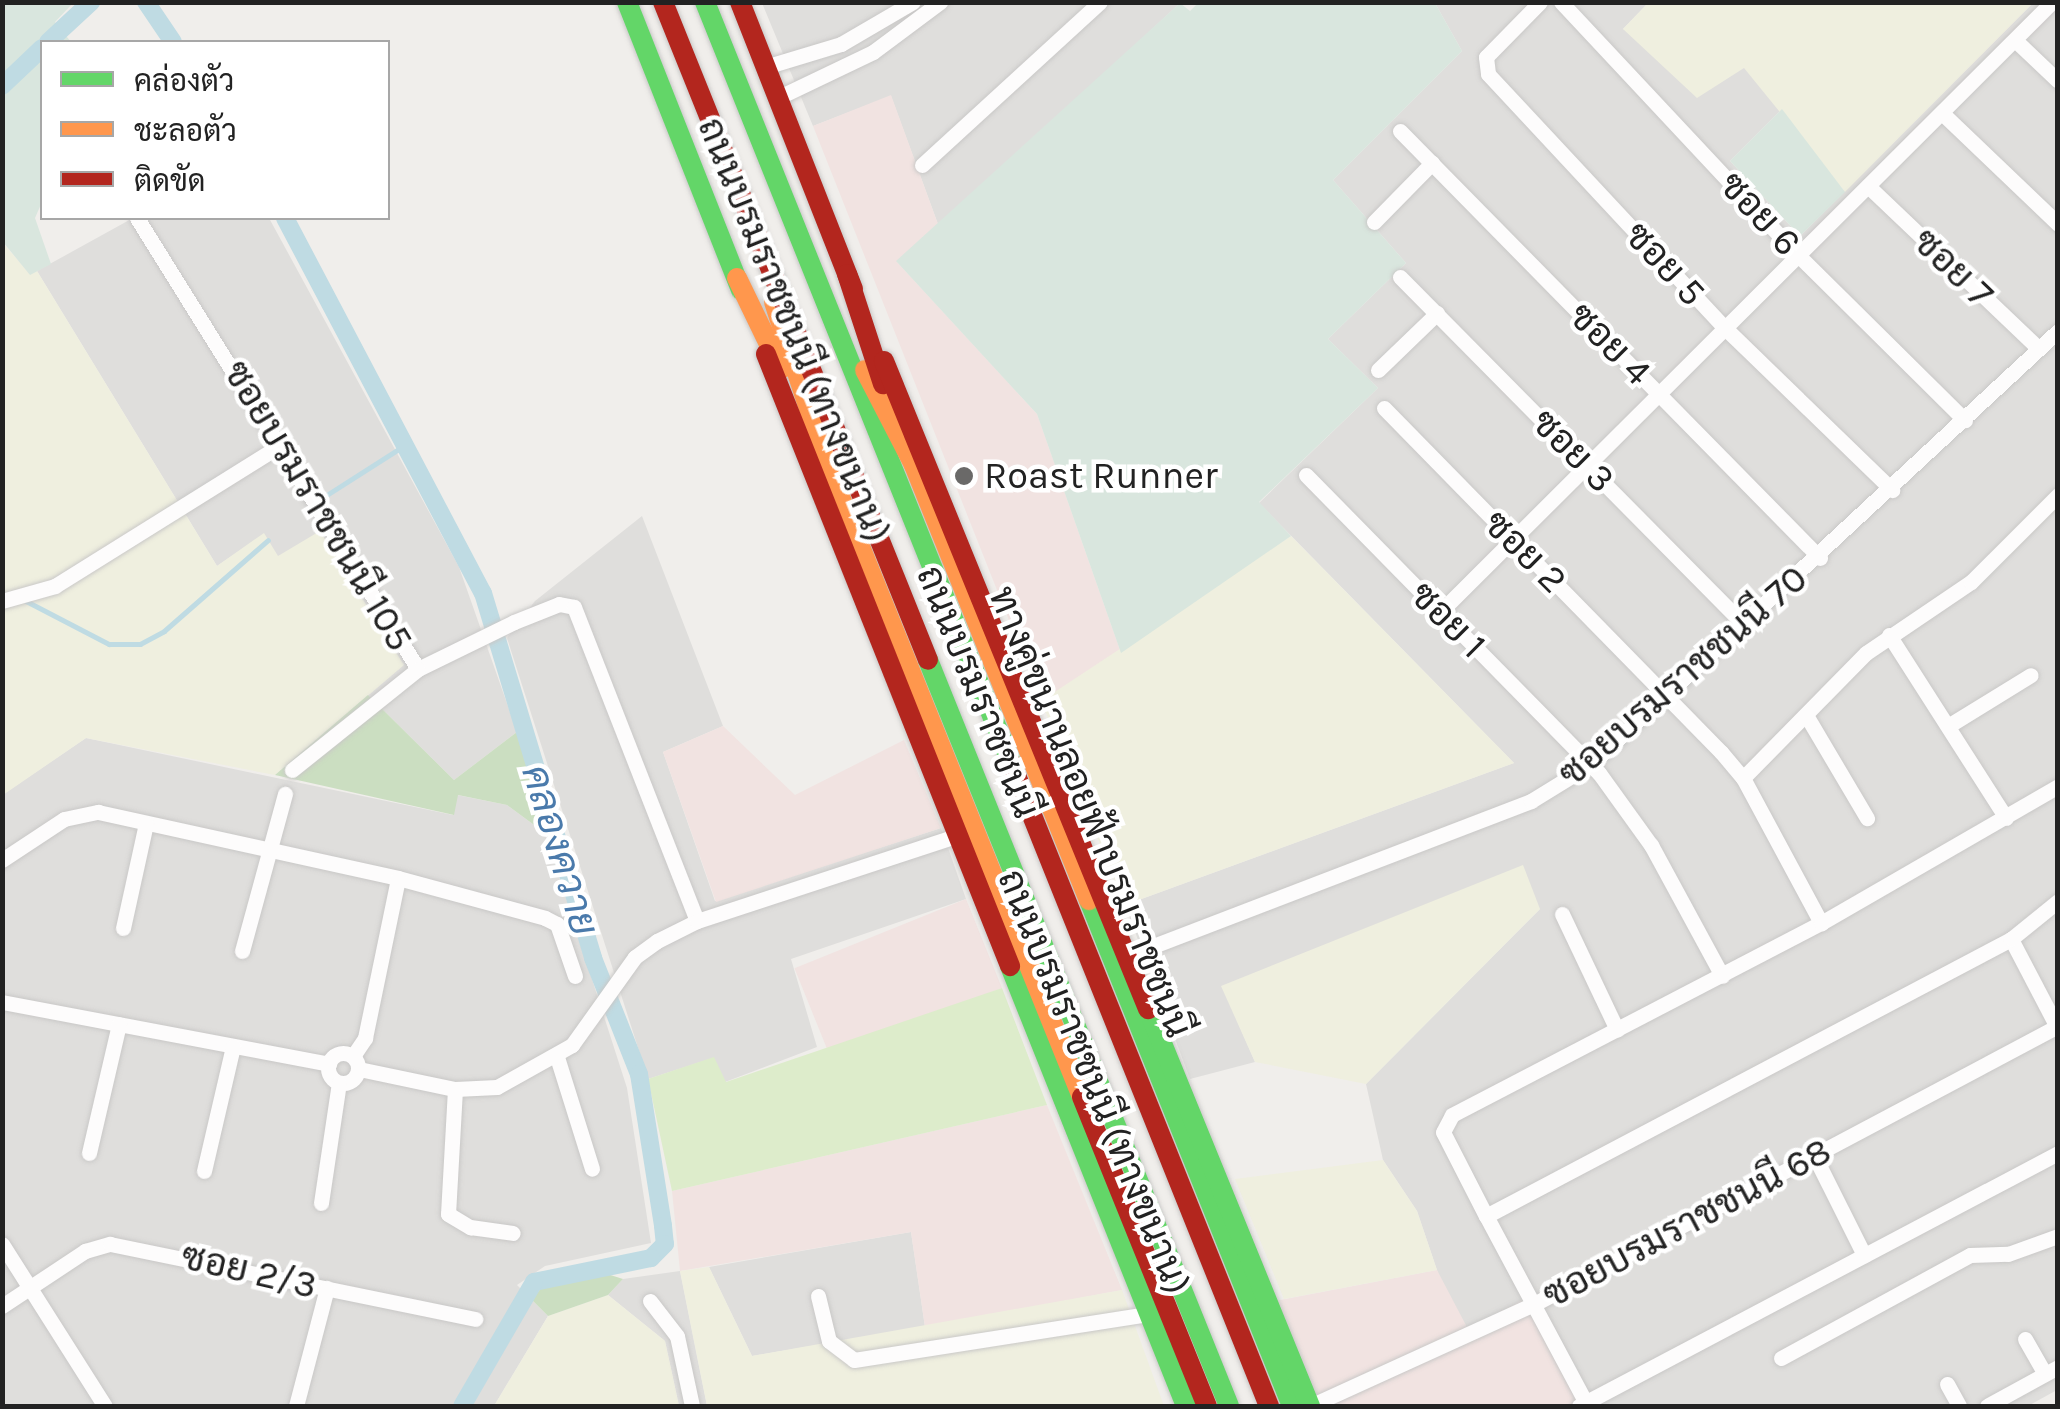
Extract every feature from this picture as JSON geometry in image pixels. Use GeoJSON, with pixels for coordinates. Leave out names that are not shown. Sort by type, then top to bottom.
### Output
{"type":"FeatureCollection","features":[{"type":"Feature","properties":{"kind":"main road","name":"ถนนบรมราชชนนี (ทางขนาน)"},"geometry":{"type":"LineString","coordinates":[[628,2],[1186,1406]]}},
{"type":"Feature","properties":{"kind":"main road","name":"ถนนบรมราชชนนี"},"geometry":{"type":"LineString","coordinates":[[663,2],[1229,1406]]}},
{"type":"Feature","properties":{"kind":"main road","name":"ถนนบรมราชชนนี"},"geometry":{"type":"LineString","coordinates":[[705,2],[1269,1406]]}},
{"type":"Feature","properties":{"kind":"main road","name":"ถนนบรมราชชนนี (ทางขนาน)"},"geometry":{"type":"LineString","coordinates":[[740,2],[847,274],[1310,1406]]}},
{"type":"Feature","properties":{"kind":"main road","name":"ทางคู่ขนานลอยฟ้าบรมราชชนนี"},"geometry":{"type":"LineString","coordinates":[[804,252],[914,465],[1292,1406]]}},
{"type":"Feature","properties":{"kind":"main road"},"geometry":{"type":"LineString","coordinates":[[764,258],[780,329],[828,467],[1207,1406]]}},
{"type":"Feature","properties":{"kind":"main road"},"geometry":{"type":"LineString","coordinates":[[847,274],[914,465]]}},
{"type":"Feature","properties":{"kind":"main road"},"geometry":{"type":"LineString","coordinates":[[737,278],[828,467]]}},
{"type":"Feature","properties":{"kind":"street"},"geometry":{"type":"LineString","coordinates":[[766,67],[821,52],[914,2]]}},
{"type":"Feature","properties":{"kind":"street"},"geometry":{"type":"LineString","coordinates":[[777,98],[830,75],[940,2]]}},
{"type":"Feature","properties":{"kind":"street"},"geometry":{"type":"LineString","coordinates":[[922,166],[1100,2]]}},
{"type":"Feature","properties":{"kind":"street","name":"ซอย 5"},"geometry":{"type":"LineString","coordinates":[[1540,2],[1486,57],[1488,74],[1725,328],[1892,490]]}},
{"type":"Feature","properties":{"kind":"street","name":"ซอย 6"},"geometry":{"type":"LineString","coordinates":[[1561,2],[1798,255],[1965,420]]}},
{"type":"Feature","properties":{"kind":"street"},"geometry":{"type":"LineString","coordinates":[[1440,612],[2052,2]]}},
{"type":"Feature","properties":{"kind":"street"},"geometry":{"type":"LineString","coordinates":[[2014,40],[2058,81]]}},
{"type":"Feature","properties":{"kind":"street"},"geometry":{"type":"LineString","coordinates":[[821,52],[830,75]]}},
{"type":"Feature","properties":{"kind":"street"},"geometry":{"type":"LineString","coordinates":[[1942,113],[2058,224]]}},
{"type":"Feature","properties":{"kind":"street","name":"ซอย 4"},"geometry":{"type":"LineString","coordinates":[[1400,131],[1820,558]]}},
{"type":"Feature","properties":{"kind":"street"},"geometry":{"type":"LineString","coordinates":[[1374,222],[1432,163]]}},
{"type":"Feature","properties":{"kind":"street","name":"ซอย 7"},"geometry":{"type":"LineString","coordinates":[[1868,186],[2039,349]]}},
{"type":"Feature","properties":{"kind":"street","name":"ซอยบรมราชชนนี 105"},"geometry":{"type":"LineString","coordinates":[[139,220],[418,668],[514,622],[568,602],[579,613],[697,921]]}},
{"type":"Feature","properties":{"kind":"street","name":"ซอย 3"},"geometry":{"type":"LineString","coordinates":[[1400,276],[1745,626]]}},
{"type":"Feature","properties":{"kind":"street"},"geometry":{"type":"LineString","coordinates":[[1378,370],[1437,313]]}},
{"type":"Feature","properties":{"kind":"street","name":"ซอยบรมราชชนนี 70"},"geometry":{"type":"LineString","coordinates":[[1127,956],[1503,813],[1590,764],[1820,558],[2058,332]]}},
{"type":"Feature","properties":{"kind":"street","name":"ซอย 2"},"geometry":{"type":"LineString","coordinates":[[1384,408],[1668,695],[1743,778],[1821,922]]}},
{"type":"Feature","properties":{"kind":"street"},"geometry":{"type":"LineString","coordinates":[[16,600],[281,445]]}},
{"type":"Feature","properties":{"kind":"street","name":"ซอย 1"},"geometry":{"type":"LineString","coordinates":[[1306,475],[1590,764],[1651,845],[1722,976]]}},
{"type":"Feature","properties":{"kind":"street"},"geometry":{"type":"LineString","coordinates":[[1743,778],[1889,635],[1971,582],[2058,495]]}},
{"type":"Feature","properties":{"kind":"street"},"geometry":{"type":"LineString","coordinates":[[1889,635],[2006,818]]}},
{"type":"Feature","properties":{"kind":"street"},"geometry":{"type":"LineString","coordinates":[[292,770],[418,668]]}},
{"type":"Feature","properties":{"kind":"street"},"geometry":{"type":"LineString","coordinates":[[1948,726],[2032,675]]}},
{"type":"Feature","properties":{"kind":"street"},"geometry":{"type":"LineString","coordinates":[[1806,715],[1867,818]]}},
{"type":"Feature","properties":{"kind":"street"},"geometry":{"type":"LineString","coordinates":[[2058,786],[1821,922],[1445,1121],[1443,1132],[1536,1303],[1583,1405],[2058,1153]]}},
{"type":"Feature","properties":{"kind":"street"},"geometry":{"type":"LineString","coordinates":[[242,951],[274,851],[285,794]]}},
{"type":"Feature","properties":{"kind":"street"},"geometry":{"type":"LineString","coordinates":[[2,860],[80,812],[146,823],[398,878],[557,924],[575,976]]}},
{"type":"Feature","properties":{"kind":"street"},"geometry":{"type":"LineString","coordinates":[[122,928],[146,823]]}},
{"type":"Feature","properties":{"kind":"street"},"geometry":{"type":"LineString","coordinates":[[329,1064],[341,1053],[356,1063],[455,1090],[497,1087],[557,1058],[584,1030],[635,957],[697,921],[958,835]]}},
{"type":"Feature","properties":{"kind":"street"},"geometry":{"type":"LineString","coordinates":[[339,1083],[352,1080],[365,1038],[398,878]]}},
{"type":"Feature","properties":{"kind":"street"},"geometry":{"type":"LineString","coordinates":[[1486,1216],[2011,939],[2058,901]]}},
{"type":"Feature","properties":{"kind":"street"},"geometry":{"type":"LineString","coordinates":[[1562,914],[1618,1030]]}},
{"type":"Feature","properties":{"kind":"street"},"geometry":{"type":"LineString","coordinates":[[2011,939],[2057,1027]]}},
{"type":"Feature","properties":{"kind":"street"},"geometry":{"type":"LineString","coordinates":[[2,1002],[329,1064]]}},
{"type":"Feature","properties":{"kind":"street"},"geometry":{"type":"LineString","coordinates":[[89,1153],[119,1024]]}},
{"type":"Feature","properties":{"kind":"street","name":"ซอยบรมราชชนนี 68"},"geometry":{"type":"LineString","coordinates":[[1310,1406],[1536,1303],[2057,1027]]}},
{"type":"Feature","properties":{"kind":"street"},"geometry":{"type":"LineString","coordinates":[[204,1171],[233,1046]]}},
{"type":"Feature","properties":{"kind":"street"},"geometry":{"type":"LineString","coordinates":[[557,1058],[592,1169]]}},
{"type":"Feature","properties":{"kind":"street"},"geometry":{"type":"LineString","coordinates":[[321,1203],[339,1083],[329,1064]]}},
{"type":"Feature","properties":{"kind":"street"},"geometry":{"type":"LineString","coordinates":[[455,1090],[448,1214],[470,1227],[513,1233]]}},
{"type":"Feature","properties":{"kind":"street"},"geometry":{"type":"LineString","coordinates":[[1814,1156],[1864,1255]]}},
{"type":"Feature","properties":{"kind":"street"},"geometry":{"type":"LineString","coordinates":[[1781,1358],[1970,1255],[2008,1254],[2058,1236]]}},
{"type":"Feature","properties":{"kind":"street"},"geometry":{"type":"LineString","coordinates":[[2,1244],[33,1287],[105,1406]]}},
{"type":"Feature","properties":{"kind":"street","name":"ซอย 2/3"},"geometry":{"type":"LineString","coordinates":[[2,1306],[85,1252],[110,1244],[475,1319]]}},
{"type":"Feature","properties":{"kind":"street"},"geometry":{"type":"LineString","coordinates":[[296,1406],[326,1288]]}},
{"type":"Feature","properties":{"kind":"street"},"geometry":{"type":"LineString","coordinates":[[818,1296],[829,1342],[854,1360],[1149,1314]]}},
{"type":"Feature","properties":{"kind":"street"},"geometry":{"type":"LineString","coordinates":[[650,1301],[677,1336],[692,1406]]}},
{"type":"Feature","properties":{"kind":"street"},"geometry":{"type":"LineString","coordinates":[[1987,1406],[2051,1371],[2025,1339]]}},
{"type":"Feature","properties":{"kind":"street"},"geometry":{"type":"LineString","coordinates":[[1947,1384],[1960,1406]]}},
{"type":"Feature","properties":{"kind":"shaded area"},"geometry":{"type":"Polygon","coordinates":[[[3,2],[73,3],[55,22],[69,40],[40,40],[40,207],[35,218],[51,264],[30,275],[3,242],[3,2]]]}},
{"type":"Feature","properties":{"kind":"shaded area"},"geometry":{"type":"Polygon","coordinates":[[[1199,2],[1435,3],[1462,51],[1333,180],[1406,263],[1328,339],[1378,388],[1259,502],[1291,536],[1121,653],[1037,414],[896,261],[1180,3],[1190,11],[1199,2]]]}},
{"type":"Feature","properties":{"kind":"shaded area"},"geometry":{"type":"Polygon","coordinates":[[[762,3],[1180,3],[939,227],[891,96],[813,126],[762,3]]]}},
{"type":"Feature","properties":{"kind":"shaded area"},"geometry":{"type":"Polygon","coordinates":[[[1435,3],[1648,3],[1623,29],[1744,67],[1782,109],[1730,161],[1800,236],[2033,3],[2057,3],[2057,1390],[2028,1406],[1581,1406],[1469,1331],[1443,1288],[1417,1211],[1383,1160],[1366,1084],[1540,909],[1222,986],[1255,1062],[1190,1079],[1125,905],[1514,763],[1259,503],[1378,388],[1328,339],[1406,263],[1333,180],[1462,51],[1435,3]]]}},
{"type":"Feature","properties":{"kind":"shaded area"},"geometry":{"type":"Polygon","coordinates":[[[891,95],[939,227],[897,262],[1037,414],[1121,653],[1041,701],[813,126],[891,95]]]}},
{"type":"Feature","properties":{"kind":"shaded area"},"geometry":{"type":"Polygon","coordinates":[[[1782,109],[1845,192],[1800,236],[1730,161],[1782,109]]]}},
{"type":"Feature","properties":{"kind":"shaded area"},"geometry":{"type":"Polygon","coordinates":[[[129,220],[270,220],[459,567],[517,732],[454,780],[368,695],[404,664],[277,557],[264,534],[217,566],[37,271],[129,220]]]}},
{"type":"Feature","properties":{"kind":"shaded area"},"geometry":{"type":"Polygon","coordinates":[[[642,516],[723,726],[663,752],[715,901],[941,828],[966,899],[791,959],[817,1047],[725,1082],[713,1058],[648,1079],[507,638],[535,601],[642,516]]]}},
{"type":"Feature","properties":{"kind":"shaded area"},"geometry":{"type":"Polygon","coordinates":[[[723,726],[795,795],[904,740],[941,828],[716,902],[663,752],[723,726]]]}},
{"type":"Feature","properties":{"kind":"shaded area"},"geometry":{"type":"Polygon","coordinates":[[[86,738],[453,815],[457,795],[507,805],[545,833],[627,1088],[651,1243],[545,1266],[517,1285],[548,1316],[494,1406],[3,1406],[2,795],[86,738]]]}},
{"type":"Feature","properties":{"kind":"shaded area"},"geometry":{"type":"Polygon","coordinates":[[[966,899],[1002,988],[830,1057],[794,968],[966,899]]]}},
{"type":"Feature","properties":{"kind":"shaded area"},"geometry":{"type":"Polygon","coordinates":[[[1047,1105],[1122,1290],[925,1327],[911,1232],[680,1271],[672,1191],[1047,1105]]]}},
{"type":"Feature","properties":{"kind":"shaded area"},"geometry":{"type":"Polygon","coordinates":[[[911,1232],[925,1327],[752,1356],[709,1267],[911,1232]]]}},
{"type":"Feature","properties":{"kind":"shaded area"},"geometry":{"type":"Polygon","coordinates":[[[1437,1270],[1469,1331],[1522,1300],[1581,1406],[1317,1406],[1275,1301],[1437,1270]]]}},
{"type":"Feature","properties":{"kind":"shaded area"},"geometry":{"type":"Polygon","coordinates":[[[680,1271],[707,1406],[679,1406],[665,1341],[608,1295],[623,1279],[680,1271]]]}},
{"type":"Feature","properties":{"kind":"green space"},"geometry":{"type":"Polygon","coordinates":[[[1648,3],[2033,3],[1845,192],[1744,68],[1697,98],[1623,29],[1648,3]]]}},
{"type":"Feature","properties":{"kind":"green space"},"geometry":{"type":"Polygon","coordinates":[[[2,242],[30,274],[37,271],[217,566],[264,533],[278,556],[320,531],[404,665],[275,775],[86,738],[3,795],[2,242]]]}},
{"type":"Feature","properties":{"kind":"green space"},"geometry":{"type":"Polygon","coordinates":[[[1291,536],[1514,763],[1125,905],[1041,701],[1291,536]]]}},
{"type":"Feature","properties":{"kind":"green space"},"geometry":{"type":"Polygon","coordinates":[[[368,695],[454,780],[517,732],[545,833],[507,805],[458,795],[454,815],[275,775],[368,695]]]}},
{"type":"Feature","properties":{"kind":"green space"},"geometry":{"type":"Polygon","coordinates":[[[1523,865],[1540,909],[1366,1084],[1255,1062],[1221,986],[1523,865]]]}},
{"type":"Feature","properties":{"kind":"green space"},"geometry":{"type":"Polygon","coordinates":[[[1002,988],[1047,1105],[672,1191],[648,1079],[714,1057],[726,1082],[1002,988]]]}},
{"type":"Feature","properties":{"kind":"green space"},"geometry":{"type":"Polygon","coordinates":[[[1383,1160],[1417,1211],[1437,1270],[1284,1299],[1235,1179],[1383,1160]]]}},
{"type":"Feature","properties":{"kind":"green space"},"geometry":{"type":"Polygon","coordinates":[[[709,1267],[752,1356],[1122,1290],[1164,1406],[707,1406],[680,1271],[709,1267]]]}},
{"type":"Feature","properties":{"kind":"green space"},"geometry":{"type":"Polygon","coordinates":[[[604,1273],[623,1279],[608,1295],[548,1316],[532,1300],[541,1288],[604,1273]]]}},
{"type":"Feature","properties":{"kind":"green space"},"geometry":{"type":"Polygon","coordinates":[[[608,1295],[665,1341],[679,1406],[494,1406],[548,1316],[608,1295]]]}},
{"type":"Feature","properties":{"kind":"waterway"},"geometry":{"type":"LineString","coordinates":[[50,40],[91,2]]}},
{"type":"Feature","properties":{"kind":"waterway","name":"คลองควาย"},"geometry":{"type":"LineString","coordinates":[[146,2],[172,40]]}},
{"type":"Feature","properties":{"kind":"waterway"},"geometry":{"type":"LineString","coordinates":[[2,86],[40,50]]}},
{"type":"Feature","properties":{"kind":"waterway","name":"คลองควาย"},"geometry":{"type":"LineString","coordinates":[[286,220],[483,593],[593,958],[639,1074],[663,1226],[665,1244],[651,1258],[534,1282],[462,1406]]}},
{"type":"Feature","properties":{"kind":"waterway"},"geometry":{"type":"LineString","coordinates":[[325,496],[405,445]]}},
{"type":"Feature","properties":{"kind":"waterway"},"geometry":{"type":"LineString","coordinates":[[24,600],[109,644],[140,644],[164,631],[268,540]]}},
{"type":"Feature","properties":{"kind":"traffic: fast"},"geometry":{"type":"LineString","coordinates":[[627,2],[741,290]]}},
{"type":"Feature","properties":{"kind":"traffic: fast"},"geometry":{"type":"LineString","coordinates":[[705,2],[1011,763]]}},
{"type":"Feature","properties":{"kind":"traffic: fast"},"geometry":{"type":"LineString","coordinates":[[928,660],[1229,1406]]}},
{"type":"Feature","properties":{"kind":"traffic: fast"},"geometry":{"type":"LineString","coordinates":[[1089,900],[1292,1406]]}},
{"type":"Feature","properties":{"kind":"traffic: fast"},"geometry":{"type":"LineString","coordinates":[[1010,966],[1186,1406]]}},
{"type":"Feature","properties":{"kind":"traffic: fast"},"geometry":{"type":"LineString","coordinates":[[1148,1009],[1310,1406]]}},
{"type":"Feature","properties":{"kind":"traffic: slow"},"geometry":{"type":"LineString","coordinates":[[737,278],[781,369]]}},
{"type":"Feature","properties":{"kind":"traffic: slow"},"geometry":{"type":"LineString","coordinates":[[774,302],[828,467],[1082,1097]]}},
{"type":"Feature","properties":{"kind":"traffic: slow"},"geometry":{"type":"LineString","coordinates":[[865,370],[914,465],[1089,900]]}},
{"type":"Feature","properties":{"kind":"traffic: jam"},"geometry":{"type":"LineString","coordinates":[[663,2],[928,660]]}},
{"type":"Feature","properties":{"kind":"traffic: jam"},"geometry":{"type":"LineString","coordinates":[[740,2],[853,289]]}},
{"type":"Feature","properties":{"kind":"traffic: jam"},"geometry":{"type":"LineString","coordinates":[[847,274],[883,384]]}},
{"type":"Feature","properties":{"kind":"traffic: jam"},"geometry":{"type":"LineString","coordinates":[[766,354],[1010,966]]}},
{"type":"Feature","properties":{"kind":"traffic: jam"},"geometry":{"type":"LineString","coordinates":[[884,361],[1148,1009]]}},
{"type":"Feature","properties":{"kind":"traffic: jam"},"geometry":{"type":"LineString","coordinates":[[1011,763],[1269,1406]]}},
{"type":"Feature","properties":{"kind":"traffic: jam"},"geometry":{"type":"LineString","coordinates":[[1082,1097],[1207,1406]]}},
{"type":"Feature","properties":{"kind":"place","name":"Roast Runner"},"geometry":{"type":"Point","coordinates":[964,476]}}]}
